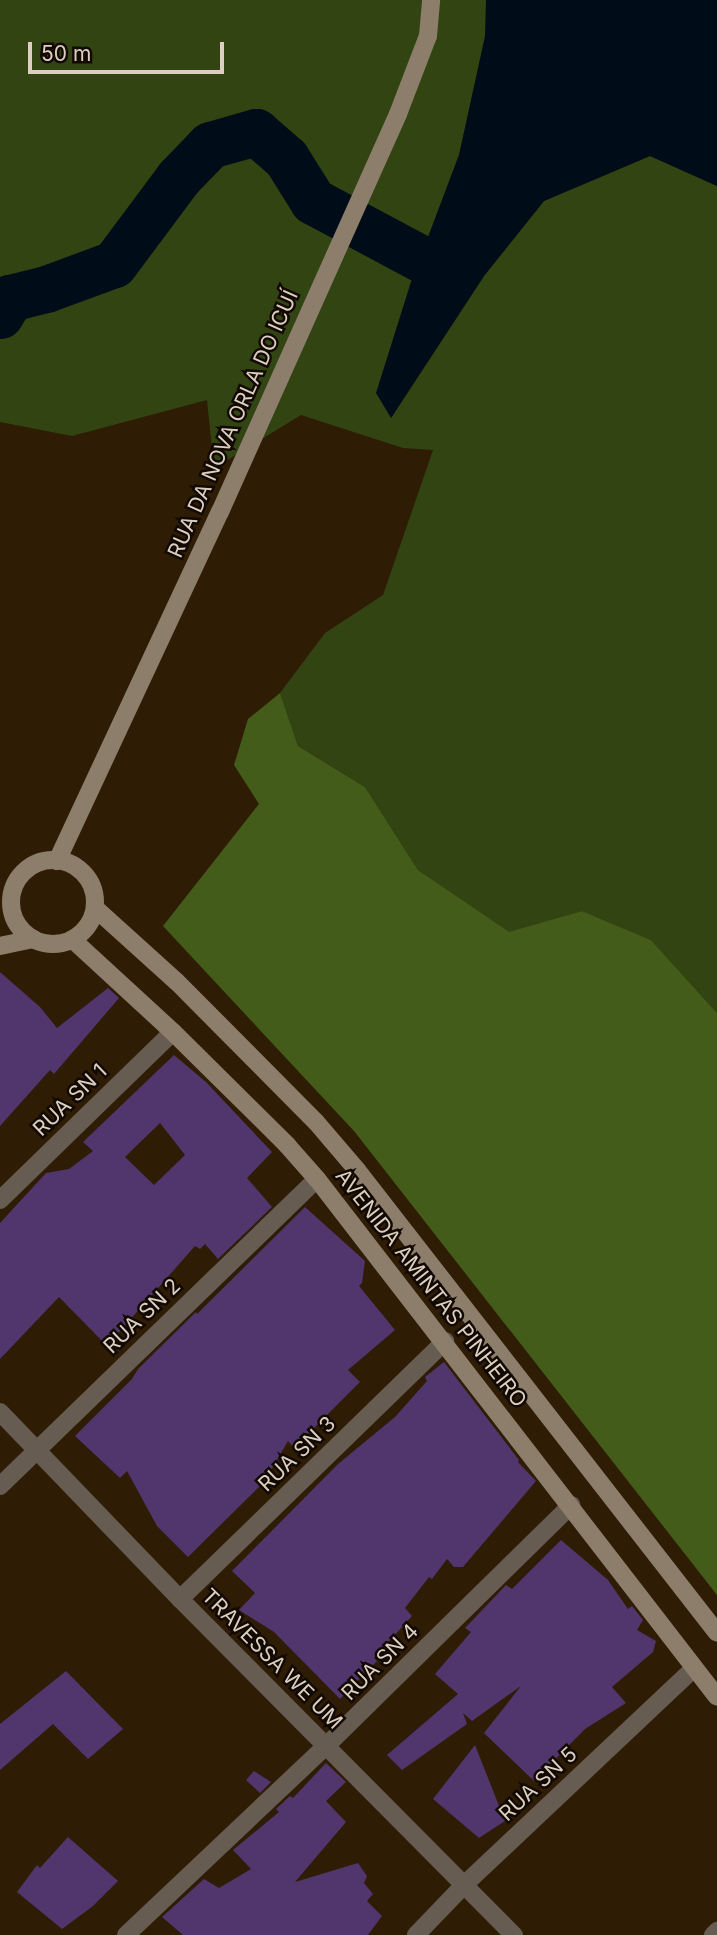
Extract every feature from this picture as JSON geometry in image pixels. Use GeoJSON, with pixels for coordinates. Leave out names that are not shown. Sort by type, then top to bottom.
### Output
{"type":"FeatureCollection","features":[{"type":"Feature","properties":{"kind":"street","name":"RUA DA NOVA ORLA DO ICUÍ"},"geometry":{"type":"LineString","coordinates":[[57,861],[220,512],[382,150],[420,62],[428,36],[431,0]]}},
{"type":"Feature","properties":{"kind":"street"},"geometry":{"type":"LineString","coordinates":[[57,861],[70,864],[89,882],[95,908],[84,932],[73,940],[47,944],[33,939],[5,907],[24,872],[43,862],[57,861]]}},
{"type":"Feature","properties":{"kind":"street","name":"AVENIDA AMINTAS PINHEIRO"},"geometry":{"type":"LineString","coordinates":[[95,908],[177,982],[316,1122],[365,1181],[717,1633]]}},
{"type":"Feature","properties":{"kind":"street"},"geometry":{"type":"LineString","coordinates":[[0,946],[33,939]]}},
{"type":"Feature","properties":{"kind":"street","name":"AVENIDA AMINTAS PINHEIRO"},"geometry":{"type":"LineString","coordinates":[[73,940],[173,1032],[287,1145],[317,1179],[445,1341],[717,1697]]}},
{"type":"Feature","properties":{"kind":"street","name":"RUA SN 1"},"geometry":{"type":"LineString","coordinates":[[0,1200],[173,1032]]}},
{"type":"Feature","properties":{"kind":"street","name":"RUA SN 2"},"geometry":{"type":"LineString","coordinates":[[0,1486],[317,1179]]}},
{"type":"Feature","properties":{"kind":"street","name":"RUA SN 3"},"geometry":{"type":"LineString","coordinates":[[180,1600],[445,1341]]}},
{"type":"Feature","properties":{"kind":"street","name":"TRAVESSA WE UM"},"geometry":{"type":"LineString","coordinates":[[0,1412],[180,1600],[514,1935]]}},
{"type":"Feature","properties":{"kind":"street","name":"RUA SN 4"},"geometry":{"type":"LineString","coordinates":[[126,1935],[326,1746],[571,1505]]}},
{"type":"Feature","properties":{"kind":"street","name":"RUA SN 5"},"geometry":{"type":"LineString","coordinates":[[416,1935],[464,1885],[694,1668]]}},
{"type":"Feature","properties":{"kind":"street"},"geometry":{"type":"LineString","coordinates":[[713,1935],[717,1931]]}},
{"type":"Feature","properties":{"kind":"green space"},"geometry":{"type":"Polygon","coordinates":[[[0,0],[486,0],[486,36],[459,155],[410,285],[391,418],[484,276],[544,201],[650,156],[717,186],[717,1013],[651,940],[582,911],[509,933],[418,870],[365,787],[298,746],[280,693],[325,633],[383,595],[433,450],[403,448],[301,415],[214,468],[207,400],[72,436],[0,422],[0,0]]]}},
{"type":"Feature","properties":{"kind":"green space"},"geometry":{"type":"Polygon","coordinates":[[[280,693],[298,746],[365,787],[418,870],[509,932],[582,911],[651,940],[717,1013],[717,1595],[354,1131],[163,926],[259,804],[234,765],[248,719],[280,693]]]}},
{"type":"Feature","properties":{"kind":"water"},"geometry":{"type":"Polygon","coordinates":[[[486,0],[717,0],[717,186],[650,156],[544,201],[484,276],[391,418],[376,393],[410,285],[459,155],[485,36],[486,0]]]}},
{"type":"Feature","properties":{"kind":"building"},"geometry":{"type":"Polygon","coordinates":[[[0,972],[40,1007],[57,1028],[108,988],[119,998],[54,1074],[50,1070],[0,1126],[0,972]]]}},
{"type":"Feature","properties":{"kind":"building"},"geometry":{"type":"Polygon","coordinates":[[[174,1055],[206,1082],[272,1152],[247,1178],[272,1207],[218,1259],[205,1244],[200,1249],[195,1246],[107,1346],[59,1297],[0,1359],[0,1223],[46,1173],[69,1169],[93,1151],[83,1142],[174,1055]],[[160,1123],[125,1157],[154,1185],[185,1155],[160,1123]]]}},
{"type":"Feature","properties":{"kind":"building"},"geometry":{"type":"Polygon","coordinates":[[[305,1207],[365,1261],[362,1283],[359,1286],[395,1330],[348,1370],[360,1382],[294,1448],[288,1441],[264,1482],[188,1557],[157,1526],[127,1471],[120,1478],[75,1436],[132,1379],[138,1369],[305,1207]]]}},
{"type":"Feature","properties":{"kind":"building"},"geometry":{"type":"Polygon","coordinates":[[[444,1362],[518,1462],[536,1481],[463,1567],[454,1567],[447,1559],[432,1579],[429,1577],[405,1608],[412,1616],[374,1658],[377,1661],[340,1699],[274,1632],[239,1610],[255,1593],[232,1571],[338,1464],[395,1417],[427,1381],[425,1377],[444,1362]]]}},
{"type":"Feature","properties":{"kind":"building"},"geometry":{"type":"Polygon","coordinates":[[[561,1540],[608,1580],[628,1609],[632,1606],[643,1620],[637,1630],[656,1641],[653,1652],[612,1687],[626,1703],[585,1729],[534,1781],[484,1733],[521,1686],[472,1721],[463,1713],[467,1724],[402,1770],[387,1755],[458,1694],[435,1674],[471,1632],[465,1628],[506,1585],[512,1589],[561,1540]]]}},
{"type":"Feature","properties":{"kind":"building"},"geometry":{"type":"Polygon","coordinates":[[[66,1671],[123,1729],[88,1759],[53,1724],[0,1770],[0,1724],[66,1671]]]}},
{"type":"Feature","properties":{"kind":"building"},"geometry":{"type":"Polygon","coordinates":[[[475,1745],[505,1821],[479,1838],[433,1799],[475,1745]]]}},
{"type":"Feature","properties":{"kind":"building"},"geometry":{"type":"Polygon","coordinates":[[[326,1763],[346,1782],[326,1801],[346,1822],[295,1882],[358,1863],[367,1876],[364,1883],[373,1894],[367,1901],[382,1916],[368,1935],[183,1935],[162,1917],[204,1879],[219,1888],[251,1869],[233,1850],[279,1812],[276,1809],[290,1796],[293,1798],[326,1763]]]}},
{"type":"Feature","properties":{"kind":"building"},"geometry":{"type":"Polygon","coordinates":[[[254,1771],[271,1782],[260,1793],[246,1780],[254,1771]]]}},
{"type":"Feature","properties":{"kind":"building"},"geometry":{"type":"Polygon","coordinates":[[[68,1837],[118,1881],[93,1906],[62,1929],[17,1892],[37,1865],[40,1868],[68,1837]]]}},
{"type":"Feature","properties":{"kind":"waterway"},"geometry":{"type":"LineString","coordinates":[[0,315],[10,298],[46,289],[114,264],[178,178],[210,145],[256,132],[286,158],[313,201],[429,263],[460,254],[473,237]]}}]}
